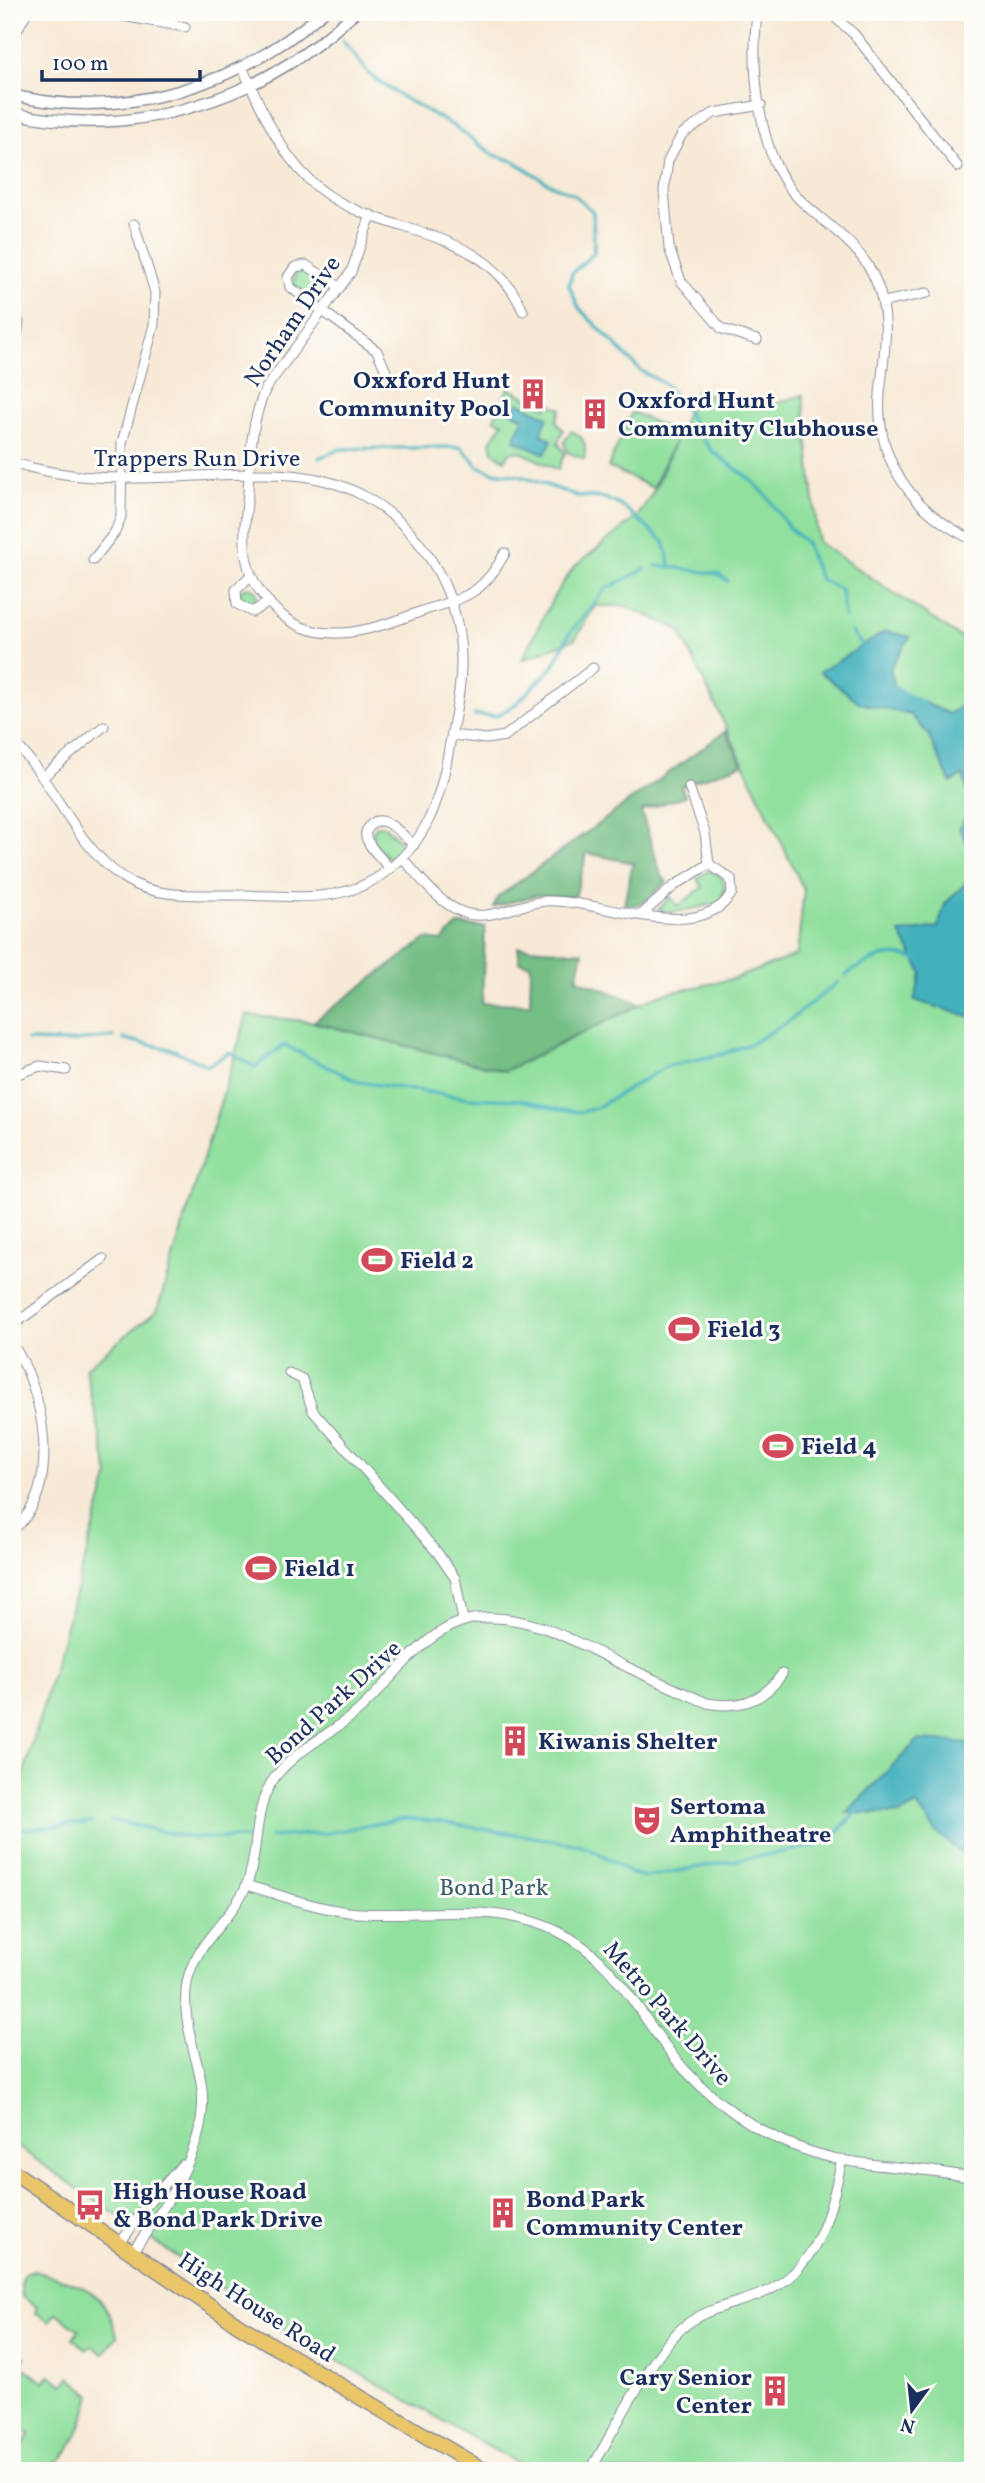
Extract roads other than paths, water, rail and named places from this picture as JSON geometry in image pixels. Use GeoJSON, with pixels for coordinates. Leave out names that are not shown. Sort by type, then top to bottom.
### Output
{"type":"FeatureCollection","features":[{"type":"Feature","properties":{"kind":"main road","name":"High House Road"},"geometry":{"type":"LineString","coordinates":[[12,2171],[252,2334],[485,2471]]}},
{"type":"Feature","properties":{"kind":"street"},"geometry":{"type":"LineString","coordinates":[[12,39],[27,12]]}},
{"type":"Feature","properties":{"kind":"street"},"geometry":{"type":"LineString","coordinates":[[100,12],[185,27]]}},
{"type":"Feature","properties":{"kind":"street"},"geometry":{"type":"LineString","coordinates":[[12,95],[33,100],[89,104],[146,99],[197,86],[243,69],[270,54],[323,12]]}},
{"type":"Feature","properties":{"kind":"street"},"geometry":{"type":"LineString","coordinates":[[12,113],[65,121],[139,118],[184,110],[251,85],[311,49],[355,12]]}},
{"type":"Feature","properties":{"kind":"street"},"geometry":{"type":"LineString","coordinates":[[757,12],[756,44],[765,135],[779,174],[799,199],[854,247],[874,277],[884,302],[885,346],[880,405],[881,429],[888,457],[900,480],[918,504],[944,526],[973,540]]}},
{"type":"Feature","properties":{"kind":"street"},"geometry":{"type":"LineString","coordinates":[[829,12],[854,34],[958,167]]}},
{"type":"Feature","properties":{"kind":"street"},"geometry":{"type":"LineString","coordinates":[[243,69],[281,147],[299,169],[324,192],[370,215],[432,234],[469,252],[504,281],[523,311]]}},
{"type":"Feature","properties":{"kind":"street"},"geometry":{"type":"LineString","coordinates":[[757,340],[722,329],[681,281],[668,248],[664,190],[668,161],[682,134],[714,113],[761,105]]}},
{"type":"Feature","properties":{"kind":"street","name":"Norham Drive"},"geometry":{"type":"LineString","coordinates":[[370,215],[356,261],[340,288],[261,399],[253,428],[245,540],[251,575],[269,603],[295,624],[317,632],[343,634],[381,626],[483,587],[505,554]]}},
{"type":"Feature","properties":{"kind":"street"},"geometry":{"type":"LineString","coordinates":[[93,560],[118,525],[122,511],[124,432],[152,336],[155,315],[153,281],[134,225]]}},
{"type":"Feature","properties":{"kind":"street"},"geometry":{"type":"LineString","coordinates":[[340,288],[306,265],[292,269],[288,277],[290,287],[377,351],[386,371]]}},
{"type":"Feature","properties":{"kind":"street"},"geometry":{"type":"LineString","coordinates":[[884,302],[928,293]]}},
{"type":"Feature","properties":{"kind":"street"},"geometry":{"type":"LineString","coordinates":[[12,368],[19,322]]}},
{"type":"Feature","properties":{"kind":"street","name":"Trappers Run Drive"},"geometry":{"type":"LineString","coordinates":[[12,462],[61,475],[122,478],[286,473],[317,478],[346,488],[379,505],[412,534],[436,566],[451,601],[461,660],[441,796],[426,829],[403,859],[390,869],[361,886],[322,896],[151,890],[126,880],[100,860],[44,776],[12,740]]}},
{"type":"Feature","properties":{"kind":"street"},"geometry":{"type":"LineString","coordinates":[[251,575],[236,590],[237,604],[252,612],[269,603]]}},
{"type":"Feature","properties":{"kind":"street"},"geometry":{"type":"LineString","coordinates":[[452,735],[486,739],[505,736],[593,668]]}},
{"type":"Feature","properties":{"kind":"street"},"geometry":{"type":"LineString","coordinates":[[44,776],[104,726]]}},
{"type":"Feature","properties":{"kind":"street"},"geometry":{"type":"LineString","coordinates":[[403,859],[441,898],[468,914],[557,901],[687,919],[719,909],[732,893],[731,879],[709,864],[705,833],[689,787]]}},
{"type":"Feature","properties":{"kind":"street"},"geometry":{"type":"LineString","coordinates":[[390,869],[367,840],[369,825],[376,820],[385,821],[414,845]]}},
{"type":"Feature","properties":{"kind":"street"},"geometry":{"type":"LineString","coordinates":[[642,914],[674,886],[709,864]]}},
{"type":"Feature","properties":{"kind":"street"},"geometry":{"type":"LineString","coordinates":[[12,1076],[40,1066],[66,1070]]}},
{"type":"Feature","properties":{"kind":"street"},"geometry":{"type":"LineString","coordinates":[[12,1326],[103,1259]]}},
{"type":"Feature","properties":{"kind":"street"},"geometry":{"type":"LineString","coordinates":[[12,1344],[33,1379],[40,1405],[43,1435],[38,1495],[26,1517],[12,1530]]}},
{"type":"Feature","properties":{"kind":"street"},"geometry":{"type":"LineString","coordinates":[[289,1373],[302,1378],[313,1411],[438,1552],[455,1578],[463,1620]]}},
{"type":"Feature","properties":{"kind":"street","name":"Bond Park Drive"},"geometry":{"type":"LineString","coordinates":[[125,2249],[158,2215],[199,2137],[204,2105],[188,2023],[187,1983],[201,1949],[246,1885],[264,1797],[291,1760],[356,1713],[425,1644],[463,1620],[503,1618],[543,1626],[624,1666],[707,1703],[720,1706],[749,1703],[770,1689],[782,1674]]}},
{"type":"Feature","properties":{"kind":"street","name":"Metro Park Drive"},"geometry":{"type":"LineString","coordinates":[[246,1885],[332,1909],[381,1913],[491,1912],[524,1918],[554,1929],[593,1953],[606,1966],[682,2067],[720,2103],[769,2134],[842,2160],[973,2178]]}},
{"type":"Feature","properties":{"kind":"street","name":"Bond Park Drive"},"geometry":{"type":"LineString","coordinates":[[125,2249],[146,2206],[188,2158]]}},
{"type":"Feature","properties":{"kind":"street"},"geometry":{"type":"LineString","coordinates":[[590,2471],[673,2337],[687,2324],[713,2310],[760,2294],[786,2281],[808,2259],[831,2209],[842,2160]]}},
{"type":"Feature","properties":{"kind":"water"},"geometry":{"type":"Polygon","coordinates":[[[518,402],[548,417],[541,434],[552,440],[545,454],[514,440],[524,418],[513,413],[518,402]]]}},
{"type":"Feature","properties":{"kind":"water"},"geometry":{"type":"Polygon","coordinates":[[[886,631],[910,637],[890,668],[895,689],[949,714],[973,698],[973,854],[959,828],[972,807],[963,775],[951,783],[927,733],[911,715],[860,703],[820,672],[886,631]]]}},
{"type":"Feature","properties":{"kind":"water"},"geometry":{"type":"Polygon","coordinates":[[[973,876],[973,1018],[914,1000],[922,973],[900,933],[938,927],[945,904],[973,876]]]}},
{"type":"Feature","properties":{"kind":"water"},"geometry":{"type":"Polygon","coordinates":[[[918,1740],[973,1743],[972,1882],[967,1858],[936,1832],[917,1805],[900,1814],[846,1813],[918,1740]]]}},
{"type":"Feature","properties":{"kind":"waterway"},"geometry":{"type":"LineString","coordinates":[[343,41],[371,76],[455,127],[494,155],[514,161],[548,183],[573,194],[593,212],[594,253],[572,273],[569,285],[579,308],[641,371],[665,384],[689,414],[695,430],[713,452],[749,478],[766,495],[789,528],[805,542],[820,579],[841,590],[845,618]]}},
{"type":"Feature","properties":{"kind":"waterway"},"geometry":{"type":"LineString","coordinates":[[319,458],[340,449],[461,447],[478,466],[493,472],[520,476],[578,496],[604,498],[622,506],[664,542],[671,567],[718,574],[728,581]]}},
{"type":"Feature","properties":{"kind":"waterway"},"geometry":{"type":"LineString","coordinates":[[656,566],[671,567]]}},
{"type":"Feature","properties":{"kind":"waterway"},"geometry":{"type":"LineString","coordinates":[[474,715],[497,716],[517,703],[553,667],[569,634],[606,589],[645,569]]}},
{"type":"Feature","properties":{"kind":"waterway"},"geometry":{"type":"LineString","coordinates":[[851,631],[865,648]]}},
{"type":"Feature","properties":{"kind":"waterway"},"geometry":{"type":"LineString","coordinates":[[893,687],[923,703]]}},
{"type":"Feature","properties":{"kind":"waterway"},"geometry":{"type":"LineString","coordinates":[[846,975],[871,961],[890,956],[909,957],[918,961]]}},
{"type":"Feature","properties":{"kind":"waterway"},"geometry":{"type":"LineString","coordinates":[[124,1039],[174,1050],[208,1066],[229,1052],[255,1067],[284,1045],[359,1082],[468,1098],[522,1100],[560,1110],[581,1112],[596,1108],[667,1066],[723,1054],[752,1043],[789,1021],[838,982]]}},
{"type":"Feature","properties":{"kind":"waterway"},"geometry":{"type":"LineString","coordinates":[[27,1041],[66,1042],[113,1037]]}},
{"type":"Feature","properties":{"kind":"waterway"},"geometry":{"type":"LineString","coordinates":[[270,1837],[327,1833],[402,1819],[435,1821],[581,1845],[612,1860],[631,1874],[645,1877],[815,1846],[834,1835],[857,1812]]}},
{"type":"Feature","properties":{"kind":"waterway"},"geometry":{"type":"LineString","coordinates":[[111,1820],[191,1838],[248,1838]]}},
{"type":"Feature","properties":{"kind":"waterway"},"geometry":{"type":"LineString","coordinates":[[12,1830],[91,1823]]}},
{"type":"Feature","properties":{"kind":"place","name":"Oxxford Hunt Community Pool"},"geometry":{"type":"Point","coordinates":[533,394]}},
{"type":"Feature","properties":{"kind":"place","name":"Oxxford Hunt Community Clubhouse"},"geometry":{"type":"Point","coordinates":[595,414]}},
{"type":"Feature","properties":{"kind":"place","name":"Field 2"},"geometry":{"type":"Point","coordinates":[377,1260]}},
{"type":"Feature","properties":{"kind":"place","name":"Field 3"},"geometry":{"type":"Point","coordinates":[684,1329]}},
{"type":"Feature","properties":{"kind":"place","name":"Field 4"},"geometry":{"type":"Point","coordinates":[778,1446]}},
{"type":"Feature","properties":{"kind":"place","name":"Field 1"},"geometry":{"type":"Point","coordinates":[261,1568]}},
{"type":"Feature","properties":{"kind":"place","name":"Kiwanis Shelter"},"geometry":{"type":"Point","coordinates":[515,1741]}},
{"type":"Feature","properties":{"kind":"place","name":"Sertoma Amphitheatre"},"geometry":{"type":"Point","coordinates":[647,1820]}},
{"type":"Feature","properties":{"kind":"place","name":"High House Road & Bond Park Drive"},"geometry":{"type":"Point","coordinates":[90,2205]}},
{"type":"Feature","properties":{"kind":"place","name":"Bond Park Community Center"},"geometry":{"type":"Point","coordinates":[503,2213]}},
{"type":"Feature","properties":{"kind":"place","name":"Cary Senior Center"},"geometry":{"type":"Point","coordinates":[775,2391]}},
{"type":"Feature","properties":{"kind":"park label","name":"Bond Park"},"geometry":{"type":"Point","coordinates":[494,1887]}}]}
